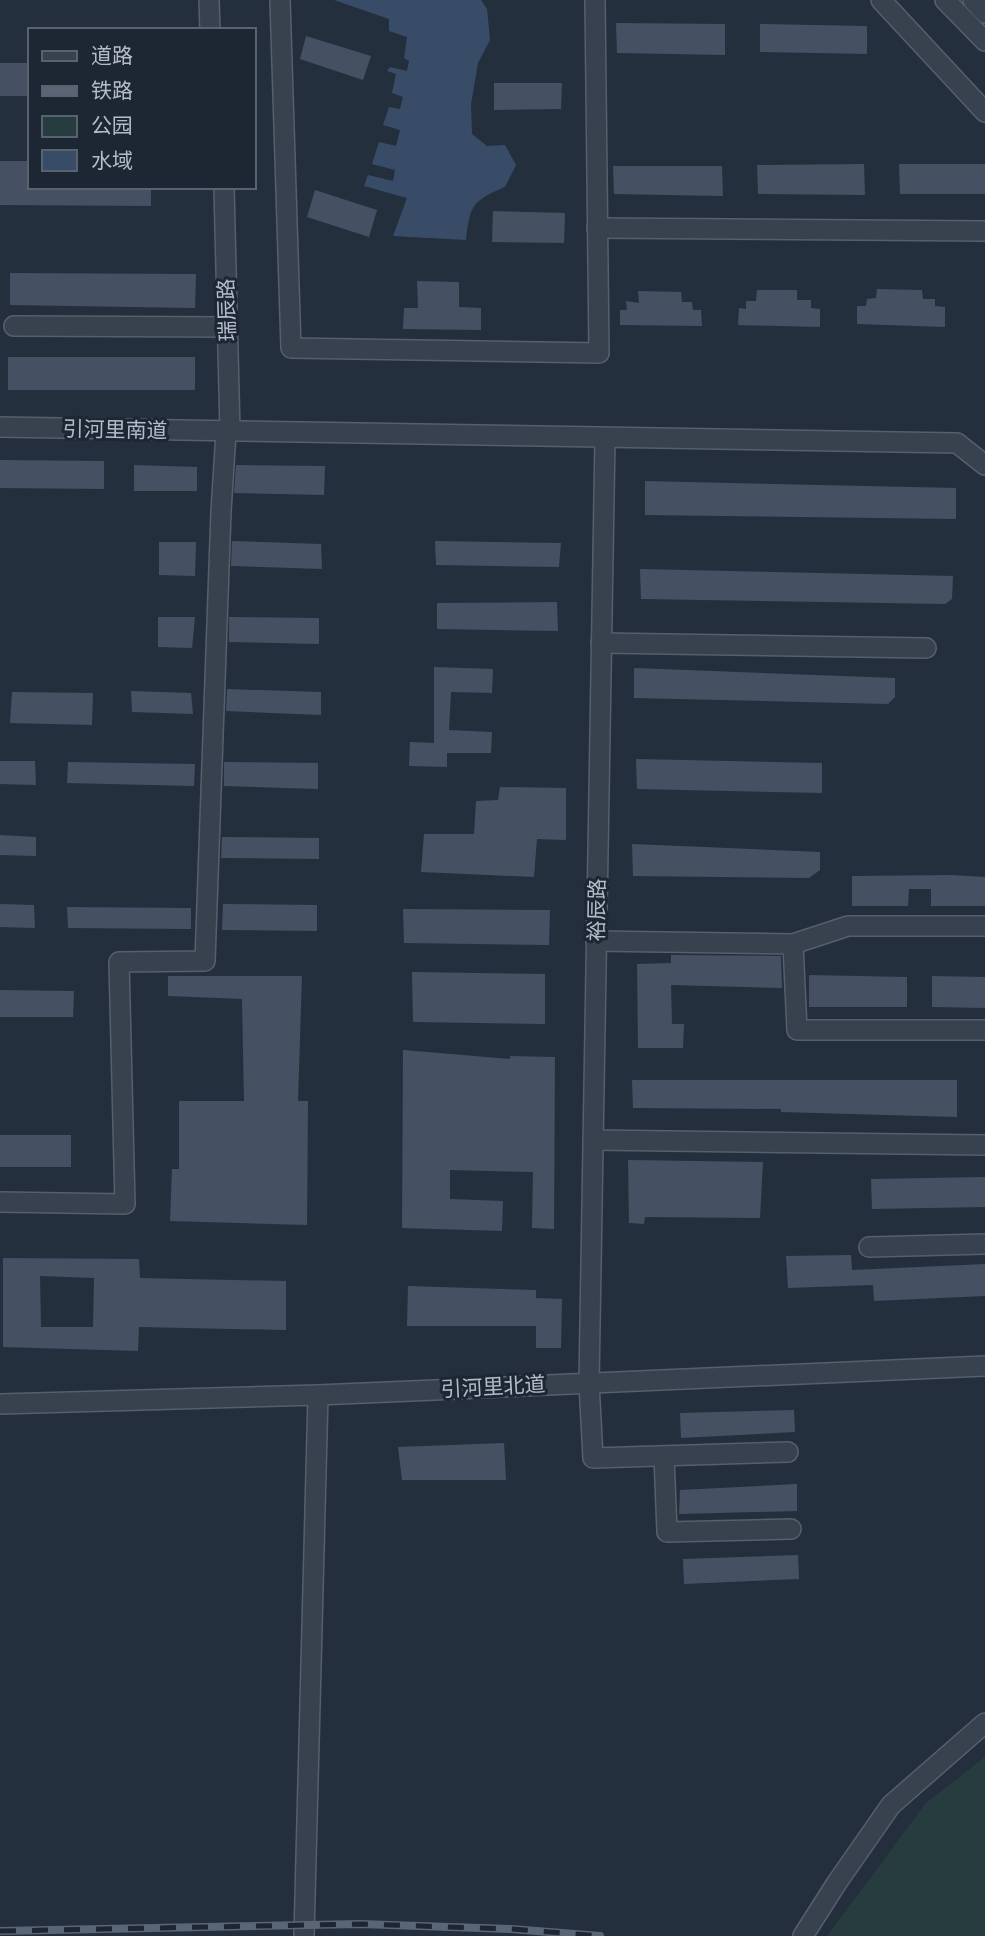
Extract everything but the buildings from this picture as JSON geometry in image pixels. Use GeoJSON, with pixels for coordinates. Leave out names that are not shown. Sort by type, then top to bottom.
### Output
{"type":"FeatureCollection","features":[{"type":"Feature","properties":{"kind":"street"},"geometry":{"type":"LineString","coordinates":[[209,0],[210,28]]}},
{"type":"Feature","properties":{"kind":"street"},"geometry":{"type":"LineString","coordinates":[[218,0],[219,28]]}},
{"type":"Feature","properties":{"kind":"street"},"geometry":{"type":"LineString","coordinates":[[280,0],[291,348],[599,353],[595,0]]}},
{"type":"Feature","properties":{"kind":"street"},"geometry":{"type":"LineString","coordinates":[[880,0],[985,112]]}},
{"type":"Feature","properties":{"kind":"street"},"geometry":{"type":"LineString","coordinates":[[945,0],[985,41]]}},
{"type":"Feature","properties":{"kind":"street"},"geometry":{"type":"LineString","coordinates":[[973,0],[985,13]]}},
{"type":"Feature","properties":{"kind":"street","name":"瑞辰路"},"geometry":{"type":"LineString","coordinates":[[216,189],[224,327]]}},
{"type":"Feature","properties":{"kind":"street","name":"瑞辰路"},"geometry":{"type":"LineString","coordinates":[[0,1202],[125,1204],[119,962],[205,961],[221,511],[227,432],[223,189]]}},
{"type":"Feature","properties":{"kind":"street"},"geometry":{"type":"LineString","coordinates":[[597,228],[985,231]]}},
{"type":"Feature","properties":{"kind":"street"},"geometry":{"type":"LineString","coordinates":[[14,326],[224,327]]}},
{"type":"Feature","properties":{"kind":"street","name":"引河里南道"},"geometry":{"type":"LineString","coordinates":[[0,427],[957,443],[985,465]]}},
{"type":"Feature","properties":{"kind":"street","name":"裕辰路"},"geometry":{"type":"LineString","coordinates":[[604,438],[589,1383],[593,1458],[664,1456]]}},
{"type":"Feature","properties":{"kind":"street"},"geometry":{"type":"LineString","coordinates":[[601,643],[926,648]]}},
{"type":"Feature","properties":{"kind":"street"},"geometry":{"type":"LineString","coordinates":[[596,941],[793,944],[848,926],[985,926]]}},
{"type":"Feature","properties":{"kind":"street"},"geometry":{"type":"LineString","coordinates":[[793,944],[797,1030],[985,1030]]}},
{"type":"Feature","properties":{"kind":"street"},"geometry":{"type":"LineString","coordinates":[[593,1140],[985,1145]]}},
{"type":"Feature","properties":{"kind":"street"},"geometry":{"type":"LineString","coordinates":[[869,1247],[985,1244]]}},
{"type":"Feature","properties":{"kind":"street","name":"引河里北道"},"geometry":{"type":"LineString","coordinates":[[0,1404],[318,1395],[985,1366]]}},
{"type":"Feature","properties":{"kind":"street"},"geometry":{"type":"LineString","coordinates":[[304,1936],[318,1395]]}},
{"type":"Feature","properties":{"kind":"street"},"geometry":{"type":"LineString","coordinates":[[788,1452],[664,1456],[667,1532],[791,1529]]}},
{"type":"Feature","properties":{"kind":"street"},"geometry":{"type":"LineString","coordinates":[[803,1936],[891,1805],[985,1723]]}},
{"type":"Feature","properties":{"kind":"green space"},"geometry":{"type":"Polygon","coordinates":[[[985,1757],[985,1936],[827,1936],[926,1803],[985,1757]]]}},
{"type":"Feature","properties":{"kind":"water"},"geometry":{"type":"Polygon","coordinates":[[[334,0],[481,0],[487,9],[490,40],[478,63],[471,104],[472,134],[487,146],[505,145],[516,165],[505,187],[479,201],[471,212],[466,240],[393,236],[407,198],[364,186],[368,175],[393,181],[395,170],[372,164],[379,142],[396,146],[400,130],[383,125],[389,107],[400,109],[403,97],[392,93],[396,74],[387,71],[390,67],[407,71],[409,61],[404,58],[407,37],[389,31],[389,19],[334,0]]]}},
{"type":"Feature","properties":{"kind":"railway"},"geometry":{"type":"LineString","coordinates":[[0,1931],[360,1924],[511,1929],[600,1936]]}}]}
